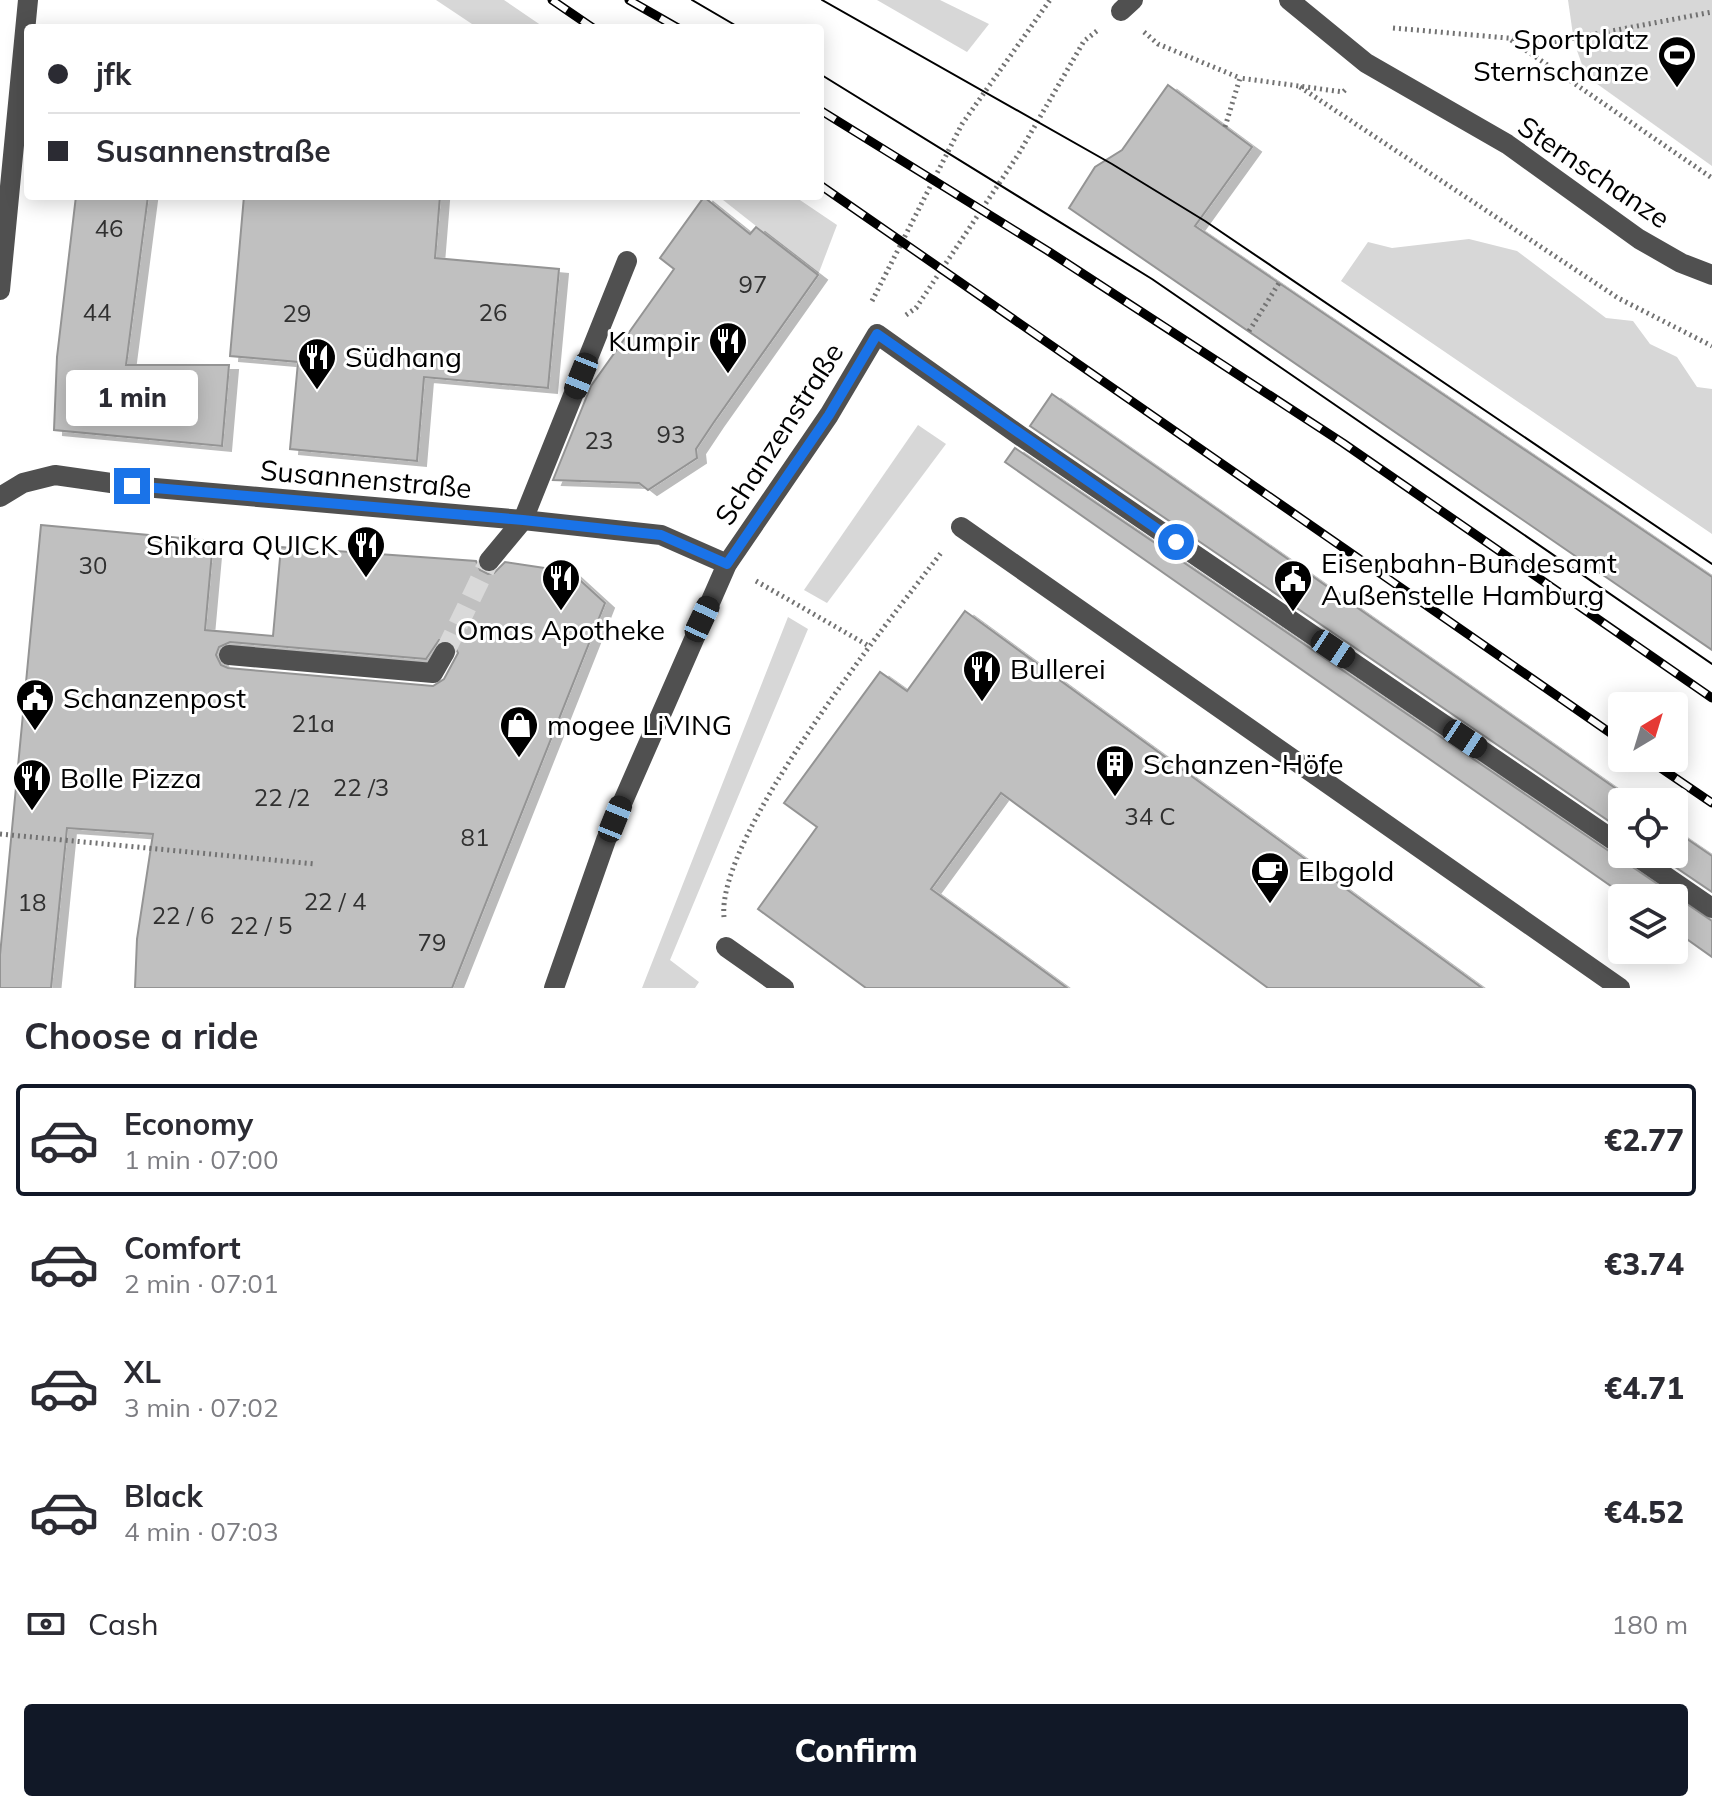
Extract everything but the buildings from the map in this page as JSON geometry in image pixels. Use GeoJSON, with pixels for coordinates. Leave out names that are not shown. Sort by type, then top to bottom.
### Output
{"type":"FeatureCollection","features":[{"type":"Feature","properties":{"kind":"street"},"geometry":{"type":"LineString","coordinates":[[26,24],[28,0]]}},
{"type":"Feature","properties":{"kind":"street","name":"Sternschanze"},"geometry":{"type":"LineString","coordinates":[[1289,0],[1366,63],[1507,144],[1639,239],[1681,263],[1712,275]]}},
{"type":"Feature","properties":{"kind":"street"},"geometry":{"type":"LineString","coordinates":[[0,290],[24,41]]}},
{"type":"Feature","properties":{"kind":"street"},"geometry":{"type":"LineString","coordinates":[[489,561],[523,520],[627,261]]}},
{"type":"Feature","properties":{"kind":"street"},"geometry":{"type":"LineString","coordinates":[[877,334],[1019,435],[1608,836]]}},
{"type":"Feature","properties":{"kind":"street","name":"Schanzenstraße"},"geometry":{"type":"LineString","coordinates":[[554,988],[606,840],[727,564],[829,415],[877,334]]}},
{"type":"Feature","properties":{"kind":"street","name":"Susannenstraße"},"geometry":{"type":"LineString","coordinates":[[0,497],[23,483],[55,475],[132,486],[661,535],[727,564]]}},
{"type":"Feature","properties":{"kind":"street"},"geometry":{"type":"LineString","coordinates":[[961,527],[1620,988]]}},
{"type":"Feature","properties":{"kind":"street"},"geometry":{"type":"LineString","coordinates":[[229,655],[433,673],[445,652]]}},
{"type":"Feature","properties":{"kind":"street"},"geometry":{"type":"LineString","coordinates":[[1653,868],[1712,908]]}},
{"type":"Feature","properties":{"kind":"street"},"geometry":{"type":"LineString","coordinates":[[726,947],[784,988]]}},
{"type":"Feature","properties":{"kind":"path"},"geometry":{"type":"LineString","coordinates":[[871,303],[962,124],[1050,0]]}},
{"type":"Feature","properties":{"kind":"path"},"geometry":{"type":"LineString","coordinates":[[1127,5],[1158,44],[1240,78],[1343,92],[1366,63]]}},
{"type":"Feature","properties":{"kind":"path"},"geometry":{"type":"LineString","coordinates":[[1393,28],[1553,42],[1712,12]]}},
{"type":"Feature","properties":{"kind":"path"},"geometry":{"type":"LineString","coordinates":[[1510,40],[1712,178]]}},
{"type":"Feature","properties":{"kind":"path","name":"Schanzenstraße"},"geometry":{"type":"LineString","coordinates":[[877,334],[916,308],[1018,155],[1084,41]]}},
{"type":"Feature","properties":{"kind":"path"},"geometry":{"type":"LineString","coordinates":[[1225,127],[1240,78]]}},
{"type":"Feature","properties":{"kind":"path"},"geometry":{"type":"LineString","coordinates":[[1300,87],[1618,298],[1712,346]]}},
{"type":"Feature","properties":{"kind":"path"},"geometry":{"type":"LineString","coordinates":[[1249,331],[1279,283]]}},
{"type":"Feature","properties":{"kind":"path"},"geometry":{"type":"LineString","coordinates":[[726,947],[722,897],[762,804],[869,646],[961,527]]}},
{"type":"Feature","properties":{"kind":"path"},"geometry":{"type":"LineString","coordinates":[[727,564],[869,646]]}},
{"type":"Feature","properties":{"kind":"path"},"geometry":{"type":"LineString","coordinates":[[0,834],[315,864]]}},
{"type":"Feature","properties":{"kind":"shaded area"},"geometry":{"type":"Polygon","coordinates":[[[436,0],[504,0],[539,24],[472,24],[436,0]]]}},
{"type":"Feature","properties":{"kind":"shaded area"},"geometry":{"type":"Polygon","coordinates":[[[877,0],[940,0],[989,24],[967,52],[877,0]]]}},
{"type":"Feature","properties":{"kind":"shaded area","name":"Sportplatz Sternschanze"},"geometry":{"type":"Polygon","coordinates":[[[1568,0],[1712,0],[1712,166],[1586,76],[1574,42],[1568,0]]]}},
{"type":"Feature","properties":{"kind":"shaded area"},"geometry":{"type":"Polygon","coordinates":[[[723,200],[800,200],[837,225],[818,275],[723,200]]]}},
{"type":"Feature","properties":{"kind":"shaded area"},"geometry":{"type":"Polygon","coordinates":[[[1469,239],[1517,251],[1606,318],[1633,321],[1650,344],[1677,357],[1697,387],[1712,389],[1712,534],[1341,281],[1368,242],[1392,248],[1469,239]]]}},
{"type":"Feature","properties":{"kind":"shaded area"},"geometry":{"type":"Polygon","coordinates":[[[918,425],[946,444],[827,603],[804,590],[918,425]]]}},
{"type":"Feature","properties":{"kind":"shaded area"},"geometry":{"type":"Polygon","coordinates":[[[788,617],[808,629],[670,960],[699,982],[695,988],[642,988],[788,617]]]}},
{"type":"Feature","properties":{"kind":"tunnel"},"geometry":{"type":"LineString","coordinates":[[445,652],[489,561]]}},
{"type":"Feature","properties":{"kind":"tram line"},"geometry":{"type":"LineString","coordinates":[[692,0],[733,24]]}},
{"type":"Feature","properties":{"kind":"tram line"},"geometry":{"type":"LineString","coordinates":[[822,0],[1112,164],[1205,221],[1712,564]]}},
{"type":"Feature","properties":{"kind":"tram line"},"geometry":{"type":"LineString","coordinates":[[824,76],[1152,279],[1712,664]]}},
{"type":"Feature","properties":{"kind":"railway"},"geometry":{"type":"LineString","coordinates":[[552,0],[587,24]]}},
{"type":"Feature","properties":{"kind":"railway"},"geometry":{"type":"LineString","coordinates":[[629,0],[671,24]]}},
{"type":"Feature","properties":{"kind":"railway"},"geometry":{"type":"LineString","coordinates":[[824,112],[1048,251],[1343,443],[1712,698]]}},
{"type":"Feature","properties":{"kind":"railway"},"geometry":{"type":"LineString","coordinates":[[824,188],[1608,731]]}},
{"type":"Feature","properties":{"kind":"railway"},"geometry":{"type":"LineString","coordinates":[[1667,772],[1712,803]]}},
{"type":"Feature","properties":{"kind":"place","name":"Sportplatz Sternschanze"},"geometry":{"type":"Point","coordinates":[1677,89]}},
{"type":"Feature","properties":{"kind":"place","name":"Kumpir"},"geometry":{"type":"Point","coordinates":[728,375]}},
{"type":"Feature","properties":{"kind":"place","name":"Südhang"},"geometry":{"type":"Point","coordinates":[317,391]}},
{"type":"Feature","properties":{"kind":"place","name":"Shikara QUICK"},"geometry":{"type":"Point","coordinates":[366,579]}},
{"type":"Feature","properties":{"kind":"place","name":"Omas Apotheke"},"geometry":{"type":"Point","coordinates":[561,612]}},
{"type":"Feature","properties":{"kind":"place","name":"Eisenbahn-Bundesamt Außenstelle Hamburg"},"geometry":{"type":"Point","coordinates":[1293,613]}},
{"type":"Feature","properties":{"kind":"place","name":"Bullerei"},"geometry":{"type":"Point","coordinates":[982,703]}},
{"type":"Feature","properties":{"kind":"place","name":"Schanzenpost"},"geometry":{"type":"Point","coordinates":[35,732]}},
{"type":"Feature","properties":{"kind":"place","name":"mogee LiVING"},"geometry":{"type":"Point","coordinates":[519,759]}},
{"type":"Feature","properties":{"kind":"place","name":"Schanzen-Höfe"},"geometry":{"type":"Point","coordinates":[1115,798]}},
{"type":"Feature","properties":{"kind":"place","name":"Bolle Pizza"},"geometry":{"type":"Point","coordinates":[32,812]}},
{"type":"Feature","properties":{"kind":"place","name":"Elbgold"},"geometry":{"type":"Point","coordinates":[1270,905]}},
{"type":"Feature","properties":{"kind":"route"},"geometry":{"type":"LineString","coordinates":[[132,486],[661,535],[727,564],[829,415],[877,334],[1176,542]]}}]}
